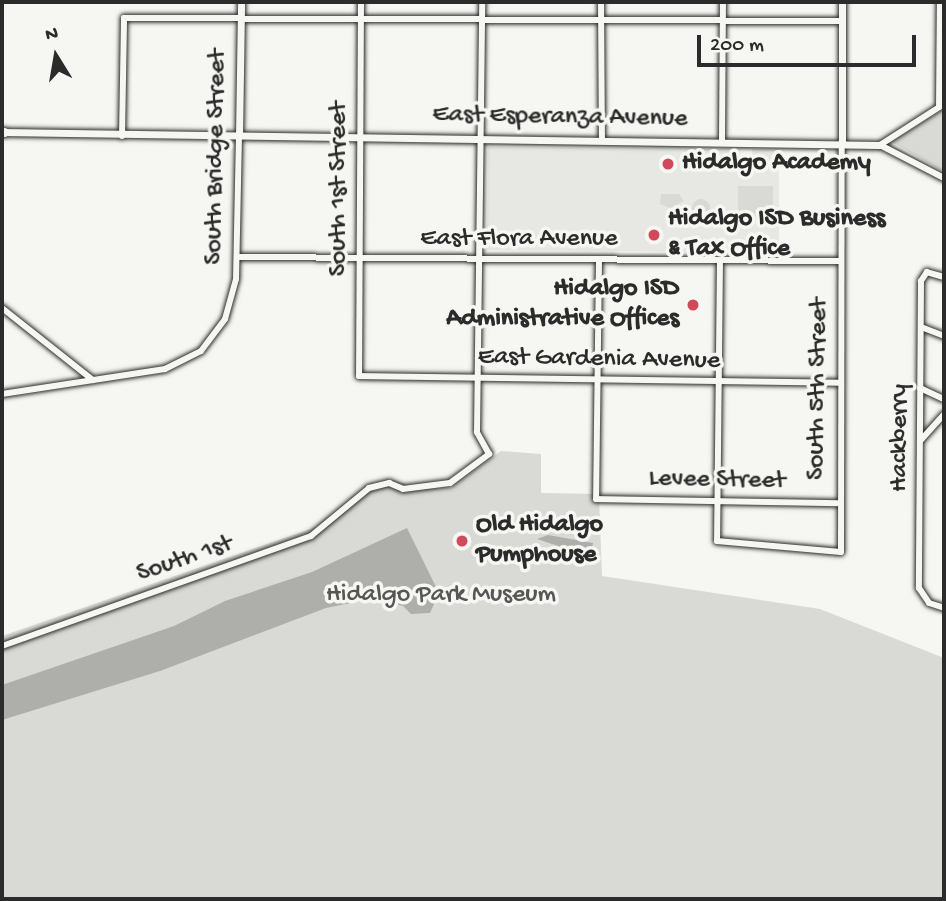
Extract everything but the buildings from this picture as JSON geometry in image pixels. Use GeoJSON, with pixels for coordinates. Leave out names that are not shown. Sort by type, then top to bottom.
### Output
{"type":"FeatureCollection","features":[{"type":"Feature","properties":{"kind":"street","name":"South Bridge Street"},"geometry":{"type":"LineString","coordinates":[[2,394],[165,369],[201,351],[225,319],[239,257],[242,2]]}},
{"type":"Feature","properties":{"kind":"street","name":"South 1st Street"},"geometry":{"type":"LineString","coordinates":[[359,376],[360,2]]}},
{"type":"Feature","properties":{"kind":"street"},"geometry":{"type":"LineString","coordinates":[[477,378],[482,2]]}},
{"type":"Feature","properties":{"kind":"street"},"geometry":{"type":"LineString","coordinates":[[601,2],[602,139]]}},
{"type":"Feature","properties":{"kind":"street"},"geometry":{"type":"LineString","coordinates":[[722,141],[723,2]]}},
{"type":"Feature","properties":{"kind":"street"},"geometry":{"type":"LineString","coordinates":[[842,2],[842,142]]}},
{"type":"Feature","properties":{"kind":"street"},"geometry":{"type":"LineString","coordinates":[[880,145],[942,106],[940,2]]}},
{"type":"Feature","properties":{"kind":"street"},"geometry":{"type":"LineString","coordinates":[[122,135],[124,18],[360,16],[842,21]]}},
{"type":"Feature","properties":{"kind":"street","name":"East Esperanza Avenue"},"geometry":{"type":"LineString","coordinates":[[3,132],[842,142],[880,145]]}},
{"type":"Feature","properties":{"kind":"street","name":"South 5th Street"},"geometry":{"type":"LineString","coordinates":[[716,501],[717,541],[841,552],[838,503],[838,383],[842,142]]}},
{"type":"Feature","properties":{"kind":"street"},"geometry":{"type":"LineString","coordinates":[[880,145],[944,178]]}},
{"type":"Feature","properties":{"kind":"street","name":"East Flora Avenue"},"geometry":{"type":"LineString","coordinates":[[239,257],[840,261]]}},
{"type":"Feature","properties":{"kind":"street"},"geometry":{"type":"LineString","coordinates":[[598,379],[599,260]]}},
{"type":"Feature","properties":{"kind":"street"},"geometry":{"type":"LineString","coordinates":[[716,501],[720,260]]}},
{"type":"Feature","properties":{"kind":"street","name":"Hackberry"},"geometry":{"type":"LineString","coordinates":[[944,277],[927,272],[921,281],[919,589],[929,603],[944,608]]}},
{"type":"Feature","properties":{"kind":"street"},"geometry":{"type":"LineString","coordinates":[[2,308],[93,380]]}},
{"type":"Feature","properties":{"kind":"street"},"geometry":{"type":"LineString","coordinates":[[921,327],[944,335]]}},
{"type":"Feature","properties":{"kind":"street","name":"East Gardenia Avenue"},"geometry":{"type":"LineString","coordinates":[[359,376],[838,383]]}},
{"type":"Feature","properties":{"kind":"street","name":"South 1st"},"geometry":{"type":"LineString","coordinates":[[2,646],[312,536],[369,488],[390,483],[402,489],[450,483],[489,454],[477,432],[477,378]]}},
{"type":"Feature","properties":{"kind":"street","name":"Levee Street"},"geometry":{"type":"LineString","coordinates":[[598,379],[596,499],[838,503]]}},
{"type":"Feature","properties":{"kind":"street"},"geometry":{"type":"LineString","coordinates":[[920,388],[944,399]]}},
{"type":"Feature","properties":{"kind":"street"},"geometry":{"type":"LineString","coordinates":[[920,441],[944,414]]}},
{"type":"Feature","properties":{"kind":"shaded area"},"geometry":{"type":"Polygon","coordinates":[[[488,147],[740,149],[741,156],[752,156],[752,149],[779,149],[779,252],[487,250],[488,147]]]}},
{"type":"Feature","properties":{"kind":"shaded area"},"geometry":{"type":"Polygon","coordinates":[[[407,528],[439,593],[430,613],[411,614],[403,606],[375,598],[326,608],[160,671],[2,720],[2,685],[174,626],[225,601],[312,572],[407,528]]]}},
{"type":"Feature","properties":{"kind":"shaded area"},"geometry":{"type":"Polygon","coordinates":[[[548,535],[593,543],[592,550],[585,555],[537,539],[548,535]]]}},
{"type":"Feature","properties":{"kind":"green space"},"geometry":{"type":"Polygon","coordinates":[[[944,109],[944,172],[892,142],[944,109]]]}},
{"type":"Feature","properties":{"kind":"green space"},"geometry":{"type":"Polygon","coordinates":[[[738,186],[773,186],[773,220],[738,220],[738,186]]]}},
{"type":"Feature","properties":{"kind":"green space"},"geometry":{"type":"Polygon","coordinates":[[[661,194],[679,194],[684,201],[670,208],[660,204],[661,194]]]}},
{"type":"Feature","properties":{"kind":"green space"},"geometry":{"type":"Polygon","coordinates":[[[701,199],[709,204],[710,208],[705,216],[701,217],[693,212],[692,208],[697,200],[701,199]]]}},
{"type":"Feature","properties":{"kind":"green space","name":"Hidalgo Park Museum"},"geometry":{"type":"Polygon","coordinates":[[[501,451],[541,454],[541,493],[599,494],[602,576],[820,609],[944,658],[944,899],[2,899],[2,636],[316,527],[366,486],[394,480],[421,489],[451,488],[501,451]]]}},
{"type":"Feature","properties":{"kind":"place","name":"Hidalgo Academy"},"geometry":{"type":"Point","coordinates":[668,164]}},
{"type":"Feature","properties":{"kind":"place","name":"Hidalgo ISD Business & Tax Office"},"geometry":{"type":"Point","coordinates":[654,235]}},
{"type":"Feature","properties":{"kind":"place","name":"Hidalgo ISD Administrative Offices"},"geometry":{"type":"Point","coordinates":[693,305]}},
{"type":"Feature","properties":{"kind":"place","name":"Old Hidalgo Pumphouse"},"geometry":{"type":"Point","coordinates":[462,541]}}]}
